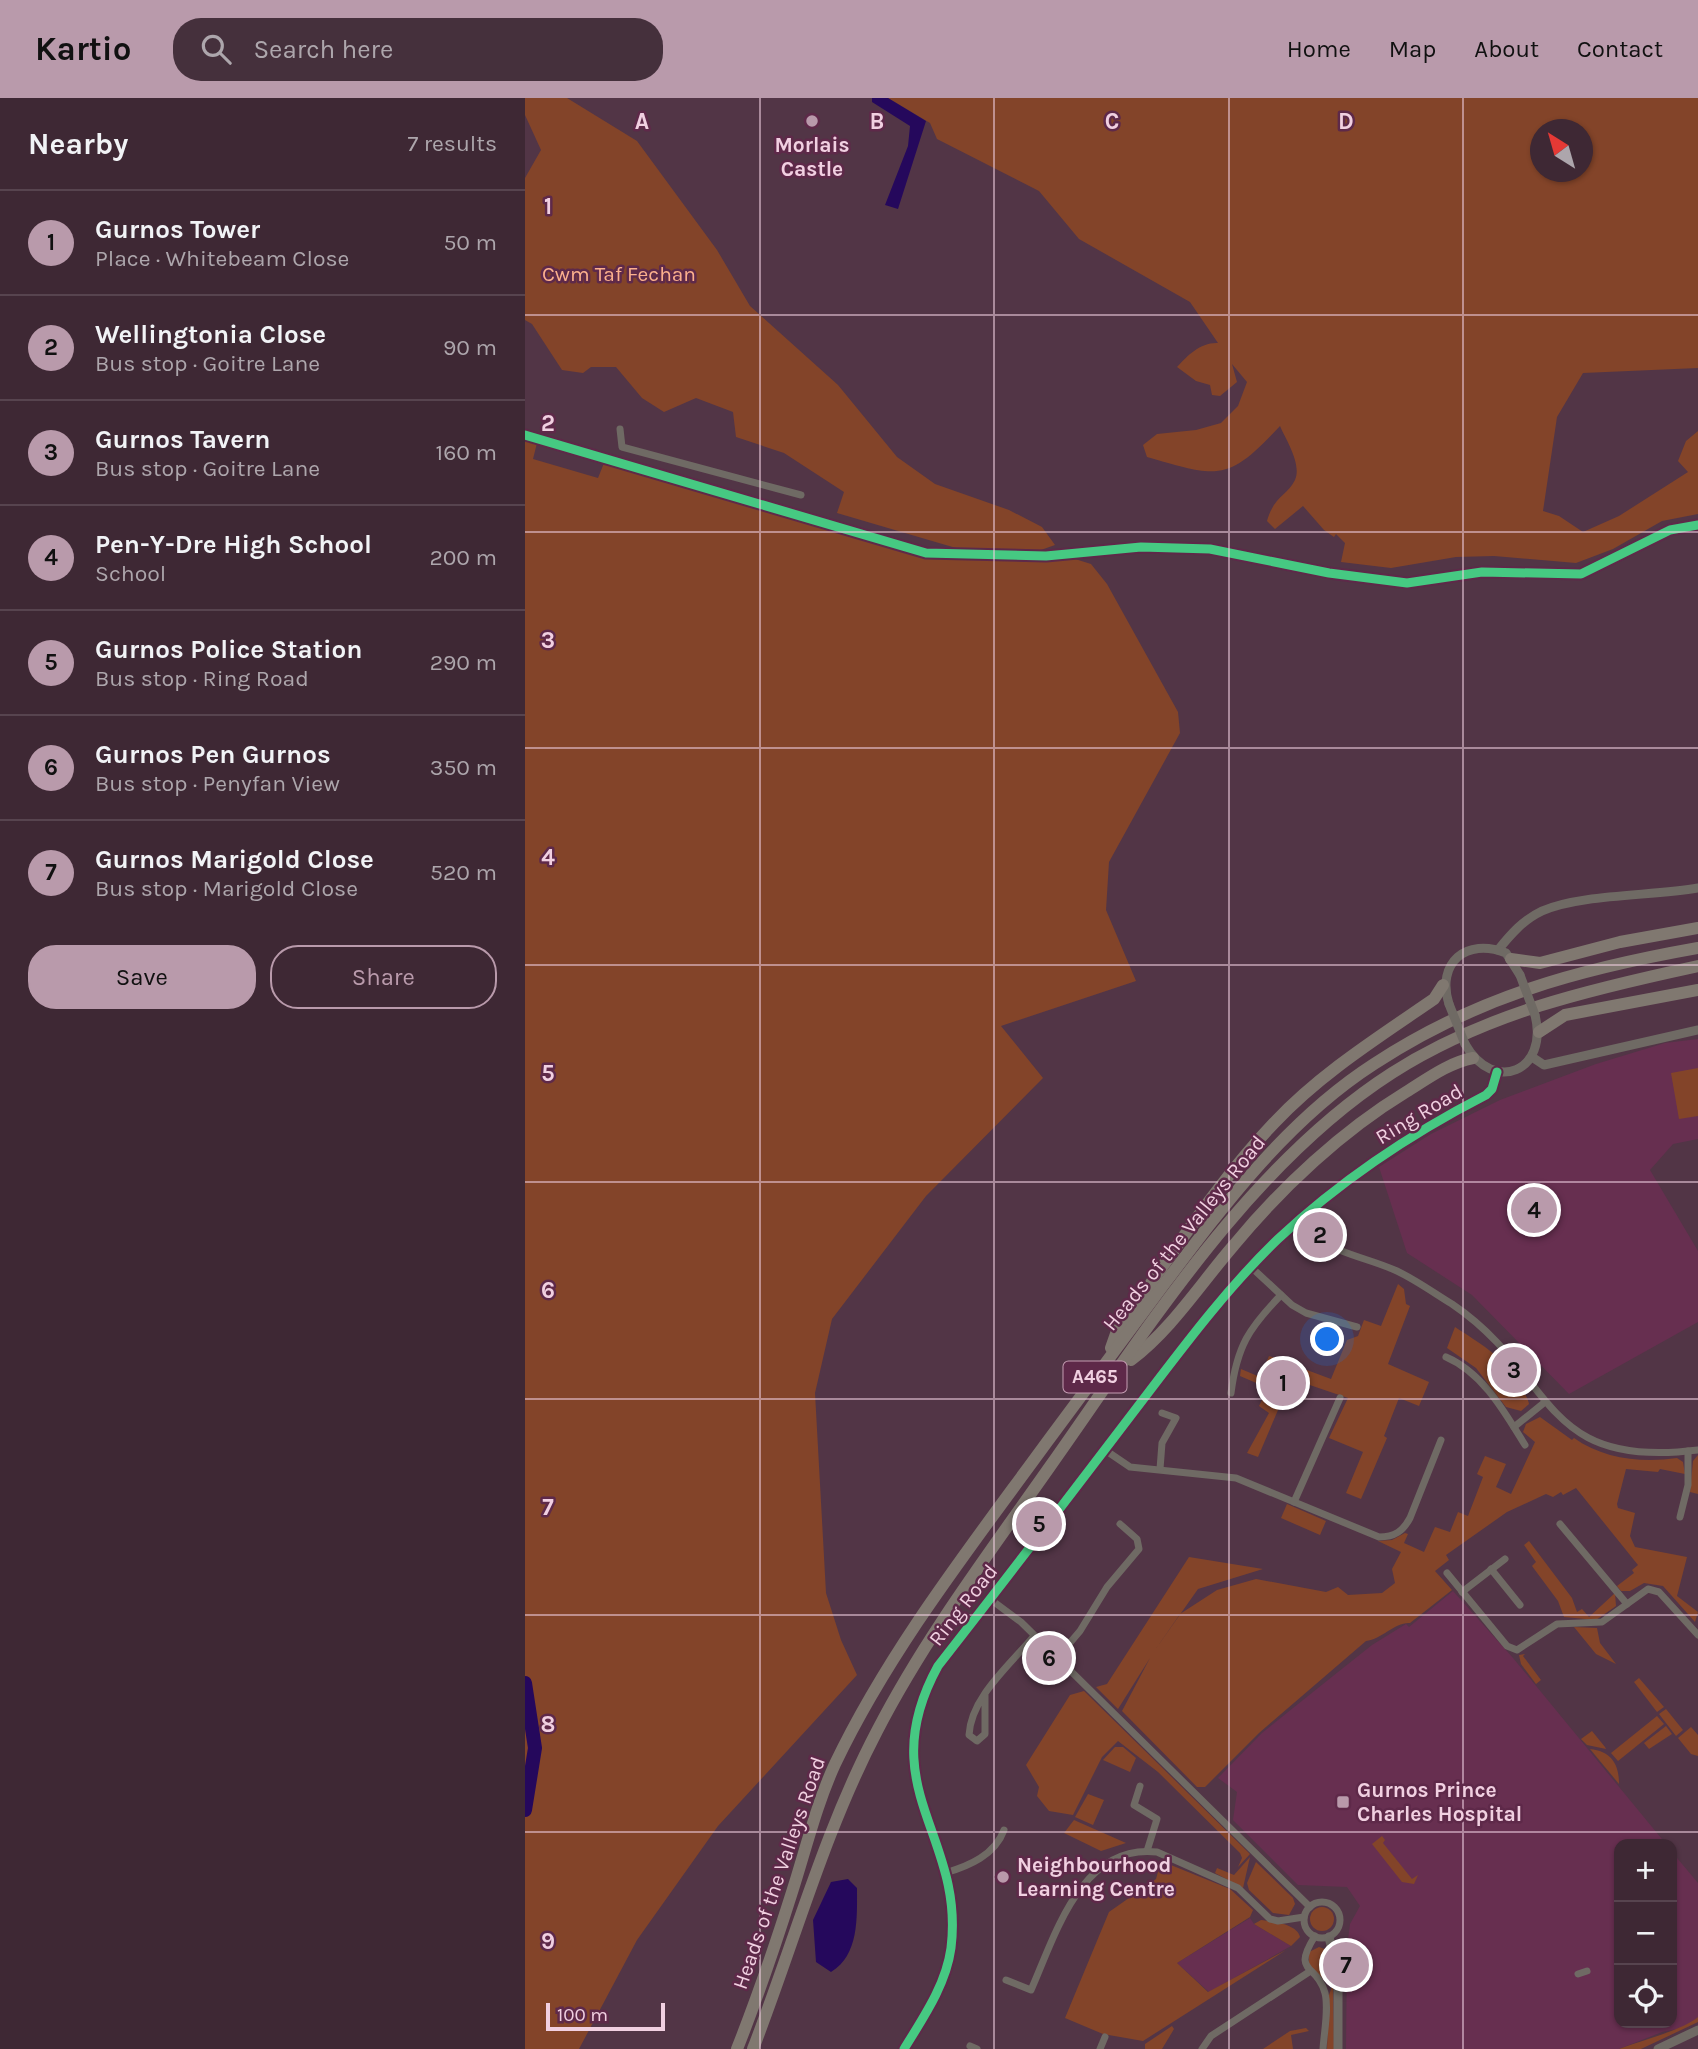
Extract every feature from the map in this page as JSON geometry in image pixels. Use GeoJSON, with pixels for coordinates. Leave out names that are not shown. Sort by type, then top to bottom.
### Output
{"type":"FeatureCollection","features":[{"type":"Feature","properties":{"kind":"highway"},"geometry":{"type":"LineString","coordinates":[[1511,959],[1525,963],[1540,962],[1620,942],[1698,928]]}},
{"type":"Feature","properties":{"kind":"highway","name":"Heads of the Valleys Road"},"geometry":{"type":"LineString","coordinates":[[737,2049],[776,1944],[834,1766],[909,1637],[1106,1362],[1207,1228],[1281,1141],[1327,1099],[1373,1064],[1439,1027],[1551,980],[1698,948]]}},
{"type":"Feature","properties":{"kind":"highway","name":"Heads of the Valleys Road"},"geometry":{"type":"LineString","coordinates":[[753,2049],[841,1809],[876,1732],[914,1665],[967,1582],[1118,1370],[1213,1244],[1286,1158],[1335,1114],[1384,1079],[1505,1016],[1599,988],[1698,966]]}},
{"type":"Feature","properties":{"kind":"highway"},"geometry":{"type":"LineString","coordinates":[[1106,1362],[1117,1331],[1233,1171],[1275,1122],[1327,1073],[1434,999],[1443,985]]}},
{"type":"Feature","properties":{"kind":"highway"},"geometry":{"type":"LineString","coordinates":[[1539,1032],[1565,1015],[1698,990]]}},
{"type":"Feature","properties":{"kind":"highway"},"geometry":{"type":"LineString","coordinates":[[1118,1370],[1152,1344],[1240,1238],[1295,1181],[1348,1133],[1386,1104],[1436,1074],[1472,1058]]}},
{"type":"Feature","properties":{"kind":"street"},"geometry":{"type":"LineString","coordinates":[[620,429],[622,447],[801,495]]}},
{"type":"Feature","properties":{"kind":"street"},"geometry":{"type":"LineString","coordinates":[[525,435],[926,553],[1046,556],[1141,547],[1210,549],[1329,573],[1408,583],[1482,572],[1581,574],[1670,530],[1698,525]]}},
{"type":"Feature","properties":{"kind":"street"},"geometry":{"type":"LineString","coordinates":[[700,487],[704,471]]}},
{"type":"Feature","properties":{"kind":"street"},"geometry":{"type":"LineString","coordinates":[[1498,950],[1518,926],[1543,911],[1580,901],[1698,888]]}},
{"type":"Feature","properties":{"kind":"street"},"geometry":{"type":"LineString","coordinates":[[1477,949],[1498,950],[1511,959],[1520,975],[1539,1032],[1538,1046],[1532,1057],[1518,1069],[1497,1072],[1487,1069],[1472,1058],[1443,985],[1446,973],[1458,958],[1477,949]]}},
{"type":"Feature","properties":{"kind":"street"},"geometry":{"type":"LineString","coordinates":[[1532,1057],[1544,1065],[1566,1062],[1629,1044],[1698,1030]]}},
{"type":"Feature","properties":{"kind":"street","name":"Ring Road"},"geometry":{"type":"LineString","coordinates":[[904,2049],[935,1997],[950,1952],[953,1917],[945,1873],[913,1773],[913,1728],[920,1703],[938,1666],[1224,1296],[1251,1267],[1331,1192],[1415,1135],[1486,1095],[1492,1089],[1497,1072]]}},
{"type":"Feature","properties":{"kind":"street"},"geometry":{"type":"LineString","coordinates":[[1298,1221],[1322,1242],[1398,1272],[1455,1306],[1498,1345],[1571,1429],[1610,1448],[1646,1452],[1698,1450]]}},
{"type":"Feature","properties":{"kind":"street"},"geometry":{"type":"LineString","coordinates":[[1251,1267],[1281,1295],[1306,1312],[1357,1327]]}},
{"type":"Feature","properties":{"kind":"street"},"geometry":{"type":"LineString","coordinates":[[1231,1392],[1235,1364],[1246,1335],[1281,1295]]}},
{"type":"Feature","properties":{"kind":"street"},"geometry":{"type":"LineString","coordinates":[[1446,1357],[1465,1365],[1525,1445]]}},
{"type":"Feature","properties":{"kind":"street"},"geometry":{"type":"LineString","coordinates":[[1294,1502],[1340,1398]]}},
{"type":"Feature","properties":{"kind":"street"},"geometry":{"type":"LineString","coordinates":[[1514,1427],[1545,1402]]}},
{"type":"Feature","properties":{"kind":"street"},"geometry":{"type":"LineString","coordinates":[[1160,1469],[1162,1443],[1176,1418],[1162,1413]]}},
{"type":"Feature","properties":{"kind":"street"},"geometry":{"type":"LineString","coordinates":[[1105,1450],[1122,1464],[1217,1474],[1380,1537],[1389,1537],[1405,1528],[1441,1440]]}},
{"type":"Feature","properties":{"kind":"street"},"geometry":{"type":"LineString","coordinates":[[1680,1517],[1689,1475],[1688,1451]]}},
{"type":"Feature","properties":{"kind":"street"},"geometry":{"type":"LineString","coordinates":[[1057,1658],[1080,1631],[1107,1587],[1139,1549],[1137,1539],[1120,1524]]}},
{"type":"Feature","properties":{"kind":"street"},"geometry":{"type":"LineString","coordinates":[[1560,1524],[1627,1604]]}},
{"type":"Feature","properties":{"kind":"street"},"geometry":{"type":"LineString","coordinates":[[1462,1592],[1505,1559]]}},
{"type":"Feature","properties":{"kind":"street"},"geometry":{"type":"LineString","coordinates":[[1491,1569],[1520,1605]]}},
{"type":"Feature","properties":{"kind":"street"},"geometry":{"type":"LineString","coordinates":[[1447,1573],[1507,1646],[1517,1650],[1557,1624],[1602,1622],[1643,1591],[1654,1590],[1698,1635]]}},
{"type":"Feature","properties":{"kind":"street"},"geometry":{"type":"LineString","coordinates":[[991,1599],[1057,1658],[1310,1907]]}},
{"type":"Feature","properties":{"kind":"street"},"geometry":{"type":"LineString","coordinates":[[985,1695],[985,1734],[977,1741],[969,1735],[970,1719],[985,1695],[1034,1636]]}},
{"type":"Feature","properties":{"kind":"street"},"geometry":{"type":"LineString","coordinates":[[1140,1786],[1134,1805],[1157,1819],[1147,1851]]}},
{"type":"Feature","properties":{"kind":"street"},"geometry":{"type":"LineString","coordinates":[[945,1873],[968,1867],[999,1843],[1004,1830]]}},
{"type":"Feature","properties":{"kind":"street"},"geometry":{"type":"LineString","coordinates":[[1006,1980],[1031,1990],[1080,1885],[1113,1861],[1147,1851],[1157,1852],[1233,1885],[1270,1919],[1278,1921],[1304,1917]]}},
{"type":"Feature","properties":{"kind":"street"},"geometry":{"type":"LineString","coordinates":[[1325,1903],[1338,1912],[1338,1927],[1329,1937],[1315,1936],[1306,1928],[1304,1917],[1310,1907],[1325,1903]]}},
{"type":"Feature","properties":{"kind":"street"},"geometry":{"type":"LineString","coordinates":[[1315,1936],[1303,1960],[1309,1972],[1320,1982],[1325,1994],[1323,2049]]}},
{"type":"Feature","properties":{"kind":"street"},"geometry":{"type":"LineString","coordinates":[[1329,1937],[1338,1975],[1338,2049]]}},
{"type":"Feature","properties":{"kind":"street"},"geometry":{"type":"LineString","coordinates":[[1579,1974],[1587,1971]]}},
{"type":"Feature","properties":{"kind":"street"},"geometry":{"type":"LineString","coordinates":[[1202,2049],[1211,2036],[1309,1972]]}},
{"type":"Feature","properties":{"kind":"street"},"geometry":{"type":"LineString","coordinates":[[1658,2049],[1698,2030]]}},
{"type":"Feature","properties":{"kind":"street"},"geometry":{"type":"LineString","coordinates":[[1100,2049],[1105,2037]]}},
{"type":"Feature","properties":{"kind":"shaded area"},"geometry":{"type":"Polygon","coordinates":[[[872,98],[888,98],[926,121],[898,209],[885,205],[908,146],[910,126],[872,102],[872,98]]]}},
{"type":"Feature","properties":{"kind":"shaded area"},"geometry":{"type":"Polygon","coordinates":[[[1698,1039],[1698,1139],[1673,1144],[1650,1170],[1698,1251],[1698,1322],[1569,1394],[1472,1295],[1407,1253],[1379,1167],[1431,1134],[1500,1100],[1596,1064],[1665,1043],[1698,1039]]]}},
{"type":"Feature","properties":{"kind":"shaded area"},"geometry":{"type":"Polygon","coordinates":[[[1453,1591],[1513,1658],[1662,1839],[1614,1839],[1614,2028],[1677,2028],[1677,1858],[1698,1883],[1698,2017],[1688,2027],[1662,2032],[1619,2049],[1346,2049],[1347,1947],[1350,1924],[1360,1906],[1347,1887],[1298,1885],[1233,1820],[1237,1792],[1218,1778],[1262,1733],[1372,1645],[1406,1624],[1409,1627],[1453,1591]]]}},
{"type":"Feature","properties":{"kind":"shaded area"},"geometry":{"type":"Polygon","coordinates":[[[848,1879],[857,1888],[855,1935],[847,1956],[831,1972],[816,1962],[813,1920],[831,1882],[848,1879]]]}},
{"type":"Feature","properties":{"kind":"shaded area"},"geometry":{"type":"Polygon","coordinates":[[[1250,1918],[1254,1924],[1291,1946],[1209,1992],[1177,1963],[1250,1918]]]}},
{"type":"Feature","properties":{"kind":"green space","name":"Cwm Taf Fechan"},"geometry":{"type":"Polygon","coordinates":[[[525,98],[567,98],[637,141],[717,250],[750,306],[838,385],[897,457],[935,484],[1009,510],[1042,527],[1055,545],[1038,551],[956,548],[837,513],[844,492],[784,453],[736,437],[733,412],[696,398],[664,412],[642,398],[616,367],[591,367],[583,373],[562,370],[532,324],[525,320],[525,178],[541,150],[525,115],[525,98]]]}},
{"type":"Feature","properties":{"kind":"green space"},"geometry":{"type":"Polygon","coordinates":[[[888,98],[1698,98],[1698,368],[1583,373],[1557,417],[1543,511],[1559,516],[1583,532],[1619,516],[1688,472],[1678,461],[1686,441],[1698,431],[1698,514],[1662,521],[1613,549],[1576,563],[1494,556],[1456,557],[1391,568],[1341,562],[1345,543],[1336,534],[1334,537],[1324,530],[1303,506],[1275,529],[1267,521],[1277,501],[1292,485],[1297,474],[1292,452],[1280,426],[1247,457],[1234,466],[1221,470],[1191,469],[1147,457],[1143,445],[1157,434],[1196,430],[1221,423],[1238,406],[1247,382],[1232,364],[1237,382],[1220,396],[1212,395],[1210,385],[1196,381],[1177,367],[1200,347],[1218,343],[1190,302],[1079,239],[1039,191],[937,139],[930,123],[888,98]]]}},
{"type":"Feature","properties":{"kind":"green space"},"geometry":{"type":"Polygon","coordinates":[[[525,440],[537,443],[533,459],[598,478],[604,463],[923,555],[1008,561],[1075,559],[1091,564],[1107,584],[1178,712],[1180,733],[1109,862],[1106,910],[1136,981],[1001,1026],[1043,1078],[926,1196],[832,1319],[815,1393],[826,1593],[841,1640],[857,1675],[718,1826],[637,1940],[579,2049],[525,2049],[525,440]]]}},
{"type":"Feature","properties":{"kind":"green space"},"geometry":{"type":"Polygon","coordinates":[[[1698,1068],[1698,1116],[1679,1119],[1671,1073],[1698,1068]]]}},
{"type":"Feature","properties":{"kind":"green space"},"geometry":{"type":"Polygon","coordinates":[[[1398,1284],[1404,1289],[1406,1304],[1410,1306],[1388,1364],[1429,1382],[1419,1406],[1399,1398],[1384,1436],[1387,1438],[1361,1499],[1346,1493],[1363,1452],[1329,1438],[1348,1398],[1298,1381],[1291,1398],[1284,1396],[1258,1457],[1247,1453],[1269,1413],[1259,1406],[1268,1388],[1240,1376],[1241,1369],[1260,1377],[1269,1356],[1331,1379],[1347,1340],[1358,1336],[1364,1320],[1381,1326],[1398,1284]]]}},
{"type":"Feature","properties":{"kind":"green space"},"geometry":{"type":"Polygon","coordinates":[[[1455,1327],[1503,1363],[1528,1400],[1529,1404],[1521,1411],[1506,1407],[1476,1368],[1447,1348],[1455,1327]]]}},
{"type":"Feature","properties":{"kind":"green space"},"geometry":{"type":"Polygon","coordinates":[[[1540,1417],[1572,1440],[1574,1438],[1597,1451],[1623,1458],[1677,1458],[1683,1462],[1685,1474],[1660,1469],[1658,1472],[1626,1469],[1617,1504],[1618,1508],[1635,1513],[1630,1536],[1635,1547],[1687,1557],[1677,1596],[1698,1612],[1695,1622],[1663,1586],[1644,1583],[1630,1591],[1621,1591],[1617,1586],[1634,1573],[1632,1570],[1638,1565],[1576,1488],[1553,1497],[1546,1494],[1507,1512],[1446,1555],[1449,1560],[1435,1571],[1452,1590],[1410,1623],[1399,1625],[1366,1641],[1259,1733],[1205,1787],[1197,1787],[1122,1711],[1150,1658],[1118,1709],[1096,1687],[1107,1684],[1189,1557],[1263,1569],[1198,1589],[1181,1614],[1217,1590],[1256,1579],[1326,1592],[1338,1587],[1348,1595],[1382,1593],[1395,1583],[1392,1569],[1401,1552],[1378,1541],[1392,1540],[1405,1533],[1408,1534],[1404,1543],[1424,1552],[1435,1527],[1450,1532],[1458,1512],[1468,1516],[1483,1477],[1477,1474],[1485,1456],[1506,1464],[1496,1487],[1511,1494],[1535,1442],[1523,1432],[1526,1424],[1540,1417]]]}},
{"type":"Feature","properties":{"kind":"green space"},"geometry":{"type":"Polygon","coordinates":[[[1698,1455],[1698,1494],[1690,1492],[1693,1461],[1698,1455]]]}},
{"type":"Feature","properties":{"kind":"green space"},"geometry":{"type":"Polygon","coordinates":[[[1287,1504],[1326,1521],[1320,1535],[1281,1518],[1287,1504]]]}},
{"type":"Feature","properties":{"kind":"green space"},"geometry":{"type":"Polygon","coordinates":[[[1529,1541],[1572,1598],[1577,1612],[1582,1609],[1589,1617],[1615,1593],[1616,1606],[1596,1620],[1564,1617],[1558,1601],[1532,1566],[1536,1562],[1524,1545],[1529,1541]]]}},
{"type":"Feature","properties":{"kind":"green space"},"geometry":{"type":"Polygon","coordinates":[[[1574,1627],[1597,1628],[1600,1643],[1616,1664],[1596,1654],[1574,1627]]]}},
{"type":"Feature","properties":{"kind":"green space"},"geometry":{"type":"Polygon","coordinates":[[[1525,1654],[1523,1656],[1541,1680],[1536,1684],[1521,1664],[1519,1655],[1525,1654]]]}},
{"type":"Feature","properties":{"kind":"green space"},"geometry":{"type":"Polygon","coordinates":[[[1639,1678],[1664,1707],[1657,1712],[1634,1682],[1639,1678]]]}},
{"type":"Feature","properties":{"kind":"green space"},"geometry":{"type":"Polygon","coordinates":[[[1084,1691],[1250,1854],[1238,1867],[1242,1858],[1240,1853],[1158,1772],[1118,1741],[1102,1757],[1073,1815],[1049,1811],[1037,1796],[1039,1787],[1026,1765],[1070,1695],[1084,1691]]]}},
{"type":"Feature","properties":{"kind":"green space"},"geometry":{"type":"Polygon","coordinates":[[[1666,1709],[1683,1730],[1676,1736],[1659,1714],[1666,1709]]]}},
{"type":"Feature","properties":{"kind":"green space"},"geometry":{"type":"Polygon","coordinates":[[[1657,1716],[1664,1724],[1618,1761],[1611,1753],[1657,1716]]]}},
{"type":"Feature","properties":{"kind":"green space"},"geometry":{"type":"Polygon","coordinates":[[[1666,1726],[1672,1734],[1649,1749],[1644,1743],[1666,1726]]]}},
{"type":"Feature","properties":{"kind":"green space"},"geometry":{"type":"Polygon","coordinates":[[[1691,1727],[1698,1735],[1698,1756],[1691,1754],[1678,1738],[1691,1727]]]}},
{"type":"Feature","properties":{"kind":"green space"},"geometry":{"type":"Polygon","coordinates":[[[1592,1731],[1606,1749],[1587,1745],[1581,1739],[1592,1731]]]}},
{"type":"Feature","properties":{"kind":"green space"},"geometry":{"type":"Polygon","coordinates":[[[1115,1747],[1123,1747],[1136,1758],[1130,1772],[1103,1760],[1115,1747]]]}},
{"type":"Feature","properties":{"kind":"green space"},"geometry":{"type":"Polygon","coordinates":[[[1590,1749],[1603,1752],[1612,1760],[1619,1784],[1590,1749]]]}},
{"type":"Feature","properties":{"kind":"green space"},"geometry":{"type":"Polygon","coordinates":[[[1088,1794],[1104,1800],[1093,1825],[1075,1817],[1088,1794]]]}},
{"type":"Feature","properties":{"kind":"green space"},"geometry":{"type":"Polygon","coordinates":[[[1074,1820],[1126,1843],[1101,1851],[1064,1833],[1074,1820]]]}},
{"type":"Feature","properties":{"kind":"green space"},"geometry":{"type":"Polygon","coordinates":[[[1382,1836],[1385,1840],[1383,1843],[1412,1879],[1418,1875],[1414,1884],[1402,1882],[1372,1844],[1382,1836]]]}},
{"type":"Feature","properties":{"kind":"green space"},"geometry":{"type":"Polygon","coordinates":[[[1250,1857],[1243,1888],[1215,1873],[1217,1868],[1234,1875],[1250,1857]]]}},
{"type":"Feature","properties":{"kind":"green space"},"geometry":{"type":"Polygon","coordinates":[[[1161,1861],[1230,1889],[1253,1910],[1250,1917],[1177,1963],[1208,1992],[1286,1950],[1143,2041],[1103,2034],[1065,2018],[1109,1912],[1156,1879],[1161,1861]]]}},
{"type":"Feature","properties":{"kind":"green space"},"geometry":{"type":"Polygon","coordinates":[[[1256,1862],[1293,1898],[1295,1904],[1289,1915],[1273,1913],[1249,1890],[1247,1883],[1256,1862]]]}},
{"type":"Feature","properties":{"kind":"green space"},"geometry":{"type":"Polygon","coordinates":[[[1322,1907],[1331,1910],[1334,1919],[1331,1928],[1322,1931],[1313,1928],[1310,1919],[1313,1910],[1322,1907]]]}},
{"type":"Feature","properties":{"kind":"green space"},"geometry":{"type":"Polygon","coordinates":[[[1261,1920],[1290,1926],[1300,1937],[1291,1946],[1254,1924],[1261,1920]]]}},
{"type":"Feature","properties":{"kind":"green space"},"geometry":{"type":"Polygon","coordinates":[[[1319,1947],[1325,1949],[1332,1971],[1324,1980],[1309,1966],[1309,1952],[1319,1947]]]}},
{"type":"Feature","properties":{"kind":"green space"},"geometry":{"type":"Polygon","coordinates":[[[1333,1984],[1334,2049],[1327,2049],[1329,1995],[1333,1984]]]}},
{"type":"Feature","properties":{"kind":"green space"},"geometry":{"type":"Polygon","coordinates":[[[1698,2017],[1698,2022],[1641,2049],[1619,2049],[1673,2030],[1698,2017]]]}},
{"type":"Feature","properties":{"kind":"green space"},"geometry":{"type":"Polygon","coordinates":[[[1172,2026],[1174,2029],[1162,2049],[1145,2049],[1145,2044],[1172,2026]]]}},
{"type":"Feature","properties":{"kind":"green space"},"geometry":{"type":"Polygon","coordinates":[[[1306,2028],[1309,2031],[1291,2035],[1293,2049],[1263,2049],[1290,2031],[1306,2028]]]}},
{"type":"Feature","properties":{"kind":"waterway"},"geometry":{"type":"LineString","coordinates":[[525,1683],[535,1748],[525,1810]]}},
{"type":"Feature","properties":{"kind":"cycle path"},"geometry":{"type":"LineString","coordinates":[[525,435],[926,553],[1046,556],[1141,547],[1210,549],[1329,573],[1407,583],[1482,572],[1581,574],[1670,530],[1698,525]]}},
{"type":"Feature","properties":{"kind":"cycle path"},"geometry":{"type":"LineString","coordinates":[[904,2049],[939,1988],[951,1948],[952,1908],[945,1873],[916,1779],[914,1746],[920,1709],[938,1666],[1184,1346],[1258,1259],[1351,1178],[1403,1142],[1486,1095],[1492,1089],[1497,1072]]}},
{"type":"Feature","properties":{"kind":"place","name":"Morlais Castle"},"geometry":{"type":"Point","coordinates":[812,121]}},
{"type":"Feature","properties":{"kind":"place","name":"Pen-Y-Dre High School"},"geometry":{"type":"Point","coordinates":[1534,1210]}},
{"type":"Feature","properties":{"kind":"place","name":"Wellingtonia Close"},"geometry":{"type":"Point","coordinates":[1320,1235]}},
{"type":"Feature","properties":{"kind":"place","name":"Gurnos Tavern"},"geometry":{"type":"Point","coordinates":[1514,1370]}},
{"type":"Feature","properties":{"kind":"place","name":"Gurnos Tower"},"geometry":{"type":"Point","coordinates":[1283,1383]}},
{"type":"Feature","properties":{"kind":"place","name":"Gurnos Police Station"},"geometry":{"type":"Point","coordinates":[1039,1524]}},
{"type":"Feature","properties":{"kind":"place","name":"Gurnos Pen Gurnos"},"geometry":{"type":"Point","coordinates":[1049,1658]}},
{"type":"Feature","properties":{"kind":"place","name":"Gurnos Prince Charles Hospital"},"geometry":{"type":"Point","coordinates":[1343,1802]}},
{"type":"Feature","properties":{"kind":"place","name":"Neighbourhood Learning Centre"},"geometry":{"type":"Point","coordinates":[1003,1877]}},
{"type":"Feature","properties":{"kind":"place","name":"Gurnos Marigold Close"},"geometry":{"type":"Point","coordinates":[1346,1965]}}]}
